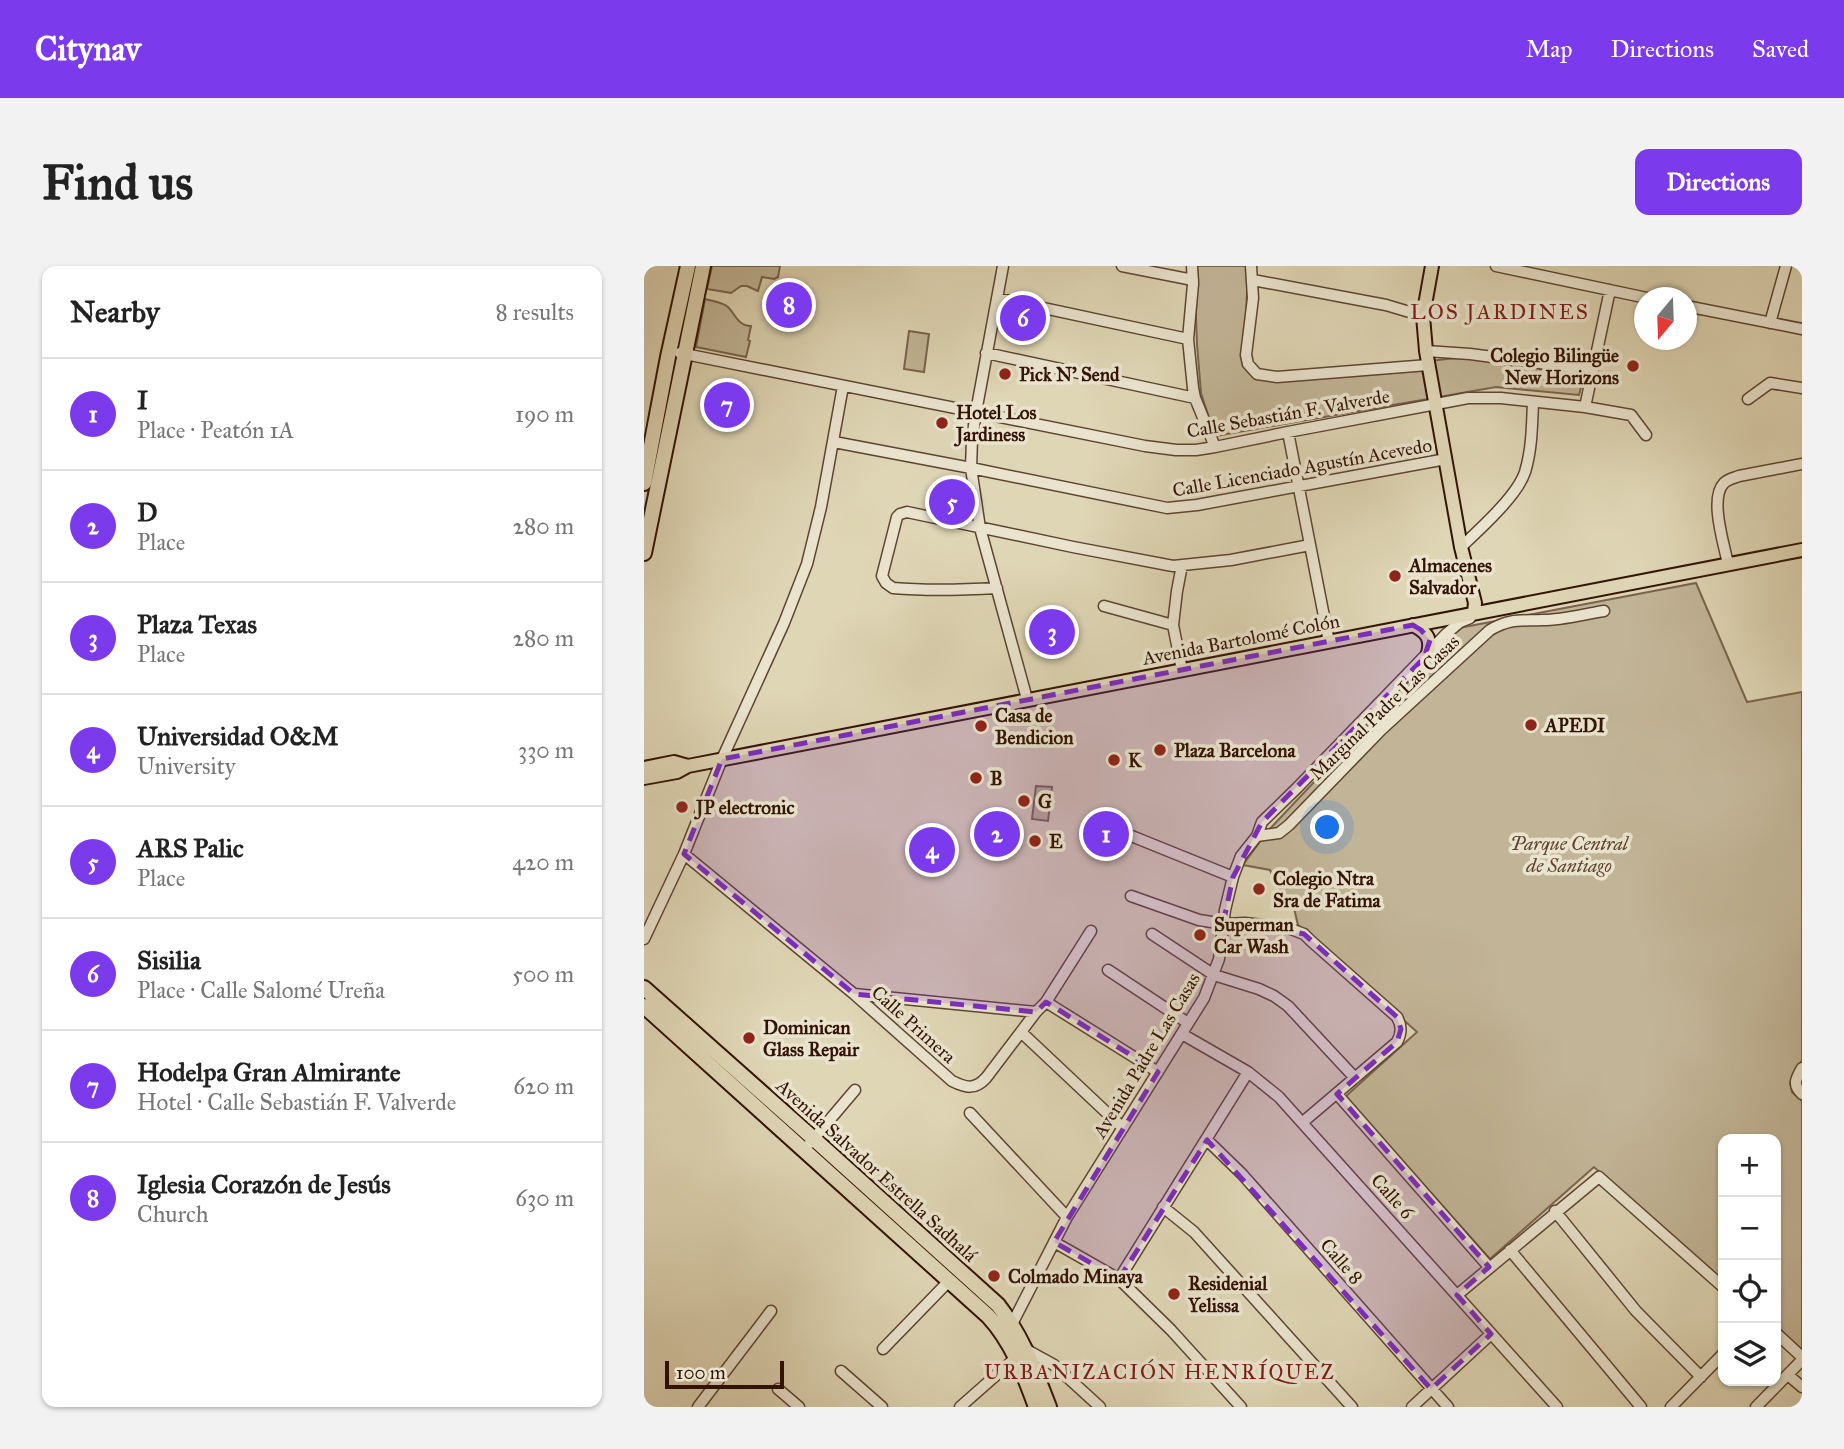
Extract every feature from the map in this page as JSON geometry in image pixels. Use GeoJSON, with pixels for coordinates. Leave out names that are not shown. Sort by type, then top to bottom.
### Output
{"type":"FeatureCollection","features":[{"type":"Feature","properties":{"kind":"highway"},"geometry":{"type":"LineString","coordinates":[[644,483],[688,266]]}},
{"type":"Feature","properties":{"kind":"highway"},"geometry":{"type":"LineString","coordinates":[[644,553],[703,266]]}},
{"type":"Feature","properties":{"kind":"highway","name":"Avenida Salvador Estrella Sadhalá"},"geometry":{"type":"LineString","coordinates":[[644,988],[998,1306],[1049,1407]]}},
{"type":"Feature","properties":{"kind":"highway","name":"Avenida Salvador Estrella Sadhalá"},"geometry":{"type":"LineString","coordinates":[[644,1006],[988,1316],[1009,1331]]}},
{"type":"Feature","properties":{"kind":"highway","name":"Avenida Salvador Estrella Sadhalá"},"geometry":{"type":"LineString","coordinates":[[1020,1353],[1036,1407]]}},
{"type":"Feature","properties":{"kind":"main road"},"geometry":{"type":"LineString","coordinates":[[1432,266],[1423,316],[1426,351],[1461,547],[1475,603],[1474,612]]}},
{"type":"Feature","properties":{"kind":"main road","name":"Avenida Bartolomé Colón"},"geometry":{"type":"LineString","coordinates":[[644,778],[722,759],[1802,550]]}},
{"type":"Feature","properties":{"kind":"main road"},"geometry":{"type":"LineString","coordinates":[[1413,625],[1427,634],[1430,640],[1428,653]]}},
{"type":"Feature","properties":{"kind":"main road","name":"Avenida Bartolomé Colón"},"geometry":{"type":"LineString","coordinates":[[644,768],[674,762],[688,766]]}},
{"type":"Feature","properties":{"kind":"street"},"geometry":{"type":"LineString","coordinates":[[1003,266],[976,412],[971,468],[980,528],[1027,699]]}},
{"type":"Feature","properties":{"kind":"street"},"geometry":{"type":"LineString","coordinates":[[1122,266],[1193,280]]}},
{"type":"Feature","properties":{"kind":"street"},"geometry":{"type":"LineString","coordinates":[[1192,266],[1188,339],[1195,398],[1215,447]]}},
{"type":"Feature","properties":{"kind":"street"},"geometry":{"type":"LineString","coordinates":[[1251,266],[1253,298],[1246,355],[1248,364],[1257,374],[1277,377],[1428,365]]}},
{"type":"Feature","properties":{"kind":"street"},"geometry":{"type":"LineString","coordinates":[[1496,266],[1634,295]]}},
{"type":"Feature","properties":{"kind":"street"},"geometry":{"type":"LineString","coordinates":[[1770,323],[1786,266]]}},
{"type":"Feature","properties":{"kind":"street"},"geometry":{"type":"LineString","coordinates":[[1252,280],[1375,303],[1423,316]]}},
{"type":"Feature","properties":{"kind":"street"},"geometry":{"type":"LineString","coordinates":[[1584,407],[1610,290]]}},
{"type":"Feature","properties":{"kind":"street"},"geometry":{"type":"LineString","coordinates":[[997,298],[1188,339]]}},
{"type":"Feature","properties":{"kind":"street"},"geometry":{"type":"LineString","coordinates":[[1697,308],[1802,329]]}},
{"type":"Feature","properties":{"kind":"street","name":"Calle Sebastián F. Valverde"},"geometry":{"type":"LineString","coordinates":[[669,351],[1176,450],[1215,447],[1468,398],[1502,398],[1631,415],[1646,435]]}},
{"type":"Feature","properties":{"kind":"street"},"geometry":{"type":"LineString","coordinates":[[1426,351],[1592,370]]}},
{"type":"Feature","properties":{"kind":"street"},"geometry":{"type":"LineString","coordinates":[[986,353],[1195,398]]}},
{"type":"Feature","properties":{"kind":"street"},"geometry":{"type":"LineString","coordinates":[[1748,399],[1770,383],[1802,388]]}},
{"type":"Feature","properties":{"kind":"street"},"geometry":{"type":"LineString","coordinates":[[644,939],[684,854],[722,759],[784,623],[807,564],[817,529],[843,386]]}},
{"type":"Feature","properties":{"kind":"street"},"geometry":{"type":"LineString","coordinates":[[1461,547],[1508,498],[1524,475],[1532,436],[1534,402]]}},
{"type":"Feature","properties":{"kind":"street"},"geometry":{"type":"LineString","coordinates":[[1288,432],[1329,642]]}},
{"type":"Feature","properties":{"kind":"street","name":"Calle Licenciado Agustín Acevedo"},"geometry":{"type":"LineString","coordinates":[[834,442],[1167,508],[1188,507],[1446,459]]}},
{"type":"Feature","properties":{"kind":"street"},"geometry":{"type":"LineString","coordinates":[[1728,564],[1717,506],[1723,484],[1739,476],[1802,464]]}},
{"type":"Feature","properties":{"kind":"street"},"geometry":{"type":"LineString","coordinates":[[997,588],[893,588],[882,576],[897,517],[907,512],[1156,564],[1182,565],[1231,560],[1310,545]]}},
{"type":"Feature","properties":{"kind":"street"},"geometry":{"type":"LineString","coordinates":[[1182,565],[1173,625],[1182,670]]}},
{"type":"Feature","properties":{"kind":"street"},"geometry":{"type":"LineString","coordinates":[[1104,606],[1173,625]]}},
{"type":"Feature","properties":{"kind":"street"},"geometry":{"type":"LineString","coordinates":[[1513,606],[1525,620]]}},
{"type":"Feature","properties":{"kind":"street","name":"Marginal Padre Las Casas"},"geometry":{"type":"LineString","coordinates":[[1257,836],[1279,833],[1392,720],[1490,631],[1503,623],[1604,611]]}},
{"type":"Feature","properties":{"kind":"street","name":"Avenida Padre Las Casas"},"geometry":{"type":"LineString","coordinates":[[1009,1331],[1067,1217],[1204,998],[1219,960],[1225,910],[1233,877],[1241,856],[1257,836],[1262,821],[1453,628],[1470,618],[1474,612]]}},
{"type":"Feature","properties":{"kind":"street"},"geometry":{"type":"LineString","coordinates":[[1378,704],[1392,720]]}},
{"type":"Feature","properties":{"kind":"street"},"geometry":{"type":"LineString","coordinates":[[1129,835],[1233,877]]}},
{"type":"Feature","properties":{"kind":"street","name":"Calle Primera"},"geometry":{"type":"LineString","coordinates":[[684,854],[854,994],[952,1081],[962,1086],[980,1084],[1046,1002],[1091,931]]}},
{"type":"Feature","properties":{"kind":"street"},"geometry":{"type":"LineString","coordinates":[[1131,896],[1181,915],[1224,924],[1245,923],[1296,930],[1304,934],[1397,1017],[1401,1029],[1397,1042],[1303,1122]]}},
{"type":"Feature","properties":{"kind":"street"},"geometry":{"type":"LineString","coordinates":[[1152,934],[1214,975],[1275,996],[1288,1006],[1355,1078]]}},
{"type":"Feature","properties":{"kind":"street"},"geometry":{"type":"LineString","coordinates":[[1108,970],[1188,1023]]}},
{"type":"Feature","properties":{"kind":"street"},"geometry":{"type":"LineString","coordinates":[[854,994],[1036,1012]]}},
{"type":"Feature","properties":{"kind":"street"},"geometry":{"type":"LineString","coordinates":[[1046,1002],[1158,1072]]}},
{"type":"Feature","properties":{"kind":"street"},"geometry":{"type":"LineString","coordinates":[[1021,1032],[1123,1128]]}},
{"type":"Feature","properties":{"kind":"street","name":"Calle 6"},"geometry":{"type":"LineString","coordinates":[[1182,1034],[1248,1072],[1279,1097],[1557,1407]]}},
{"type":"Feature","properties":{"kind":"street"},"geometry":{"type":"LineString","coordinates":[[1802,1068],[1796,1084],[1802,1094]]}},
{"type":"Feature","properties":{"kind":"street"},"geometry":{"type":"LineString","coordinates":[[1119,1279],[1248,1072]]}},
{"type":"Feature","properties":{"kind":"street"},"geometry":{"type":"LineString","coordinates":[[804,1151],[855,1090]]}},
{"type":"Feature","properties":{"kind":"street"},"geometry":{"type":"LineString","coordinates":[[1337,1094],[1489,1267]]}},
{"type":"Feature","properties":{"kind":"street"},"geometry":{"type":"LineString","coordinates":[[970,1113],[1067,1217]]}},
{"type":"Feature","properties":{"kind":"street","name":"Calle 8"},"geometry":{"type":"LineString","coordinates":[[1207,1140],[1242,1174],[1448,1407]]}},
{"type":"Feature","properties":{"kind":"street"},"geometry":{"type":"LineString","coordinates":[[1457,1295],[1599,1177],[1718,1283]]}},
{"type":"Feature","properties":{"kind":"street"},"geometry":{"type":"LineString","coordinates":[[1163,1207],[1195,1232],[1352,1407]]}},
{"type":"Feature","properties":{"kind":"street"},"geometry":{"type":"LineString","coordinates":[[1555,1211],[1636,1311],[1701,1377]]}},
{"type":"Feature","properties":{"kind":"street"},"geometry":{"type":"LineString","coordinates":[[1054,1242],[1119,1279],[1171,1330],[1241,1407]]}},
{"type":"Feature","properties":{"kind":"street"},"geometry":{"type":"LineString","coordinates":[[1510,1250],[1641,1407]]}},
{"type":"Feature","properties":{"kind":"street"},"geometry":{"type":"LineString","coordinates":[[883,1349],[949,1281]]}},
{"type":"Feature","properties":{"kind":"street"},"geometry":{"type":"LineString","coordinates":[[715,1407],[701,1403],[771,1311]]}},
{"type":"Feature","properties":{"kind":"street"},"geometry":{"type":"LineString","coordinates":[[1412,1407],[1491,1334]]}},
{"type":"Feature","properties":{"kind":"street"},"geometry":{"type":"LineString","coordinates":[[1756,1407],[1802,1358],[1781,1338]]}},
{"type":"Feature","properties":{"kind":"street"},"geometry":{"type":"LineString","coordinates":[[960,1407],[1020,1353],[1054,1365],[1100,1407]]}},
{"type":"Feature","properties":{"kind":"street"},"geometry":{"type":"LineString","coordinates":[[1671,1407],[1718,1359]]}},
{"type":"Feature","properties":{"kind":"street"},"geometry":{"type":"LineString","coordinates":[[841,1371],[882,1407]]}},
{"type":"Feature","properties":{"kind":"street"},"geometry":{"type":"LineString","coordinates":[[1788,1375],[1802,1387]]}},
{"type":"Feature","properties":{"kind":"street"},"geometry":{"type":"LineString","coordinates":[[778,1389],[799,1407]]}},
{"type":"Feature","properties":{"kind":"highlighted area"},"geometry":{"type":"Polygon","coordinates":[[[1413,625],[1421,630],[1430,640],[1424,658],[1262,822],[1233,877],[1223,924],[1259,924],[1304,934],[1397,1017],[1401,1029],[1397,1042],[1337,1094],[1489,1267],[1457,1295],[1491,1334],[1431,1389],[1207,1140],[1119,1279],[1054,1242],[1158,1072],[1046,1002],[1036,1012],[854,994],[684,854],[722,759],[1387,629],[1413,625]]]}},
{"type":"Feature","properties":{"kind":"green space"},"geometry":{"type":"Polygon","coordinates":[[[712,266],[780,266],[778,277],[762,277],[758,291],[741,286],[731,293],[707,289],[712,266]]]}},
{"type":"Feature","properties":{"kind":"green space"},"geometry":{"type":"Polygon","coordinates":[[[1194,266],[1248,266],[1245,343],[1248,365],[1270,379],[1456,358],[1587,365],[1579,395],[1496,387],[1215,436],[1201,393],[1194,266]]]}},
{"type":"Feature","properties":{"kind":"green space"},"geometry":{"type":"Polygon","coordinates":[[[705,299],[726,305],[740,322],[751,326],[746,357],[696,347],[705,299]]]}},
{"type":"Feature","properties":{"kind":"green space"},"geometry":{"type":"Polygon","coordinates":[[[909,331],[929,334],[924,372],[904,369],[909,331]]]}},
{"type":"Feature","properties":{"kind":"green space","name":"Parque Central de Santiago"},"geometry":{"type":"Polygon","coordinates":[[[1696,583],[1747,702],[1802,692],[1802,1060],[1790,1083],[1792,1092],[1802,1101],[1802,1354],[1781,1335],[1781,1134],[1718,1134],[1718,1279],[1594,1167],[1490,1259],[1345,1097],[1417,1032],[1298,925],[1293,904],[1276,884],[1270,870],[1243,865],[1267,832],[1459,628],[1696,583]]]}},
{"type":"Feature","properties":{"kind":"green space"},"geometry":{"type":"Polygon","coordinates":[[[1036,786],[1052,787],[1048,821],[1032,819],[1036,786]]]}},
{"type":"Feature","properties":{"kind":"place","name":"Iglesia Corazón de Jesús"},"geometry":{"type":"Point","coordinates":[789,305]}},
{"type":"Feature","properties":{"kind":"place","name":"Sisilia"},"geometry":{"type":"Point","coordinates":[1023,318]}},
{"type":"Feature","properties":{"kind":"place","name":"Colegio Bilingüe New Horizons"},"geometry":{"type":"Point","coordinates":[1633,366]}},
{"type":"Feature","properties":{"kind":"place","name":"Pick N' Send"},"geometry":{"type":"Point","coordinates":[1005,374]}},
{"type":"Feature","properties":{"kind":"place","name":"Hodelpa Gran Almirante"},"geometry":{"type":"Point","coordinates":[727,405]}},
{"type":"Feature","properties":{"kind":"place","name":"Hotel Los Jardiness"},"geometry":{"type":"Point","coordinates":[942,423]}},
{"type":"Feature","properties":{"kind":"place","name":"ARS Palic"},"geometry":{"type":"Point","coordinates":[952,502]}},
{"type":"Feature","properties":{"kind":"place","name":"Almacenes Salvador"},"geometry":{"type":"Point","coordinates":[1395,576]}},
{"type":"Feature","properties":{"kind":"place","name":"Plaza Texas"},"geometry":{"type":"Point","coordinates":[1052,632]}},
{"type":"Feature","properties":{"kind":"place","name":"APEDI"},"geometry":{"type":"Point","coordinates":[1531,725]}},
{"type":"Feature","properties":{"kind":"place","name":"Casa de Bendicion"},"geometry":{"type":"Point","coordinates":[981,726]}},
{"type":"Feature","properties":{"kind":"place","name":"Plaza Barcelona"},"geometry":{"type":"Point","coordinates":[1160,750]}},
{"type":"Feature","properties":{"kind":"place","name":"K"},"geometry":{"type":"Point","coordinates":[1114,760]}},
{"type":"Feature","properties":{"kind":"place","name":"B"},"geometry":{"type":"Point","coordinates":[976,778]}},
{"type":"Feature","properties":{"kind":"place","name":"G"},"geometry":{"type":"Point","coordinates":[1024,801]}},
{"type":"Feature","properties":{"kind":"place","name":"JP electronic"},"geometry":{"type":"Point","coordinates":[682,807]}},
{"type":"Feature","properties":{"kind":"place","name":"D"},"geometry":{"type":"Point","coordinates":[997,834]}},
{"type":"Feature","properties":{"kind":"place","name":"I"},"geometry":{"type":"Point","coordinates":[1106,834]}},
{"type":"Feature","properties":{"kind":"place","name":"E"},"geometry":{"type":"Point","coordinates":[1035,841]}},
{"type":"Feature","properties":{"kind":"place","name":"Universidad O&M"},"geometry":{"type":"Point","coordinates":[932,850]}},
{"type":"Feature","properties":{"kind":"place","name":"Colegio Ntra Sra de Fatima"},"geometry":{"type":"Point","coordinates":[1259,889]}},
{"type":"Feature","properties":{"kind":"place","name":"Superman Car Wash"},"geometry":{"type":"Point","coordinates":[1200,935]}},
{"type":"Feature","properties":{"kind":"place","name":"Dominican Glass Repair"},"geometry":{"type":"Point","coordinates":[749,1038]}},
{"type":"Feature","properties":{"kind":"place","name":"Colmado Minaya"},"geometry":{"type":"Point","coordinates":[994,1276]}},
{"type":"Feature","properties":{"kind":"place","name":"Residenial Yelissa"},"geometry":{"type":"Point","coordinates":[1174,1294]}},
{"type":"Feature","properties":{"kind":"district","name":"LOS JARDINES"},"geometry":{"type":"Point","coordinates":[1500,312]}},
{"type":"Feature","properties":{"kind":"district","name":"URBANIZACIÓN HENRÍQUEZ"},"geometry":{"type":"Point","coordinates":[1160,1372]}}]}
